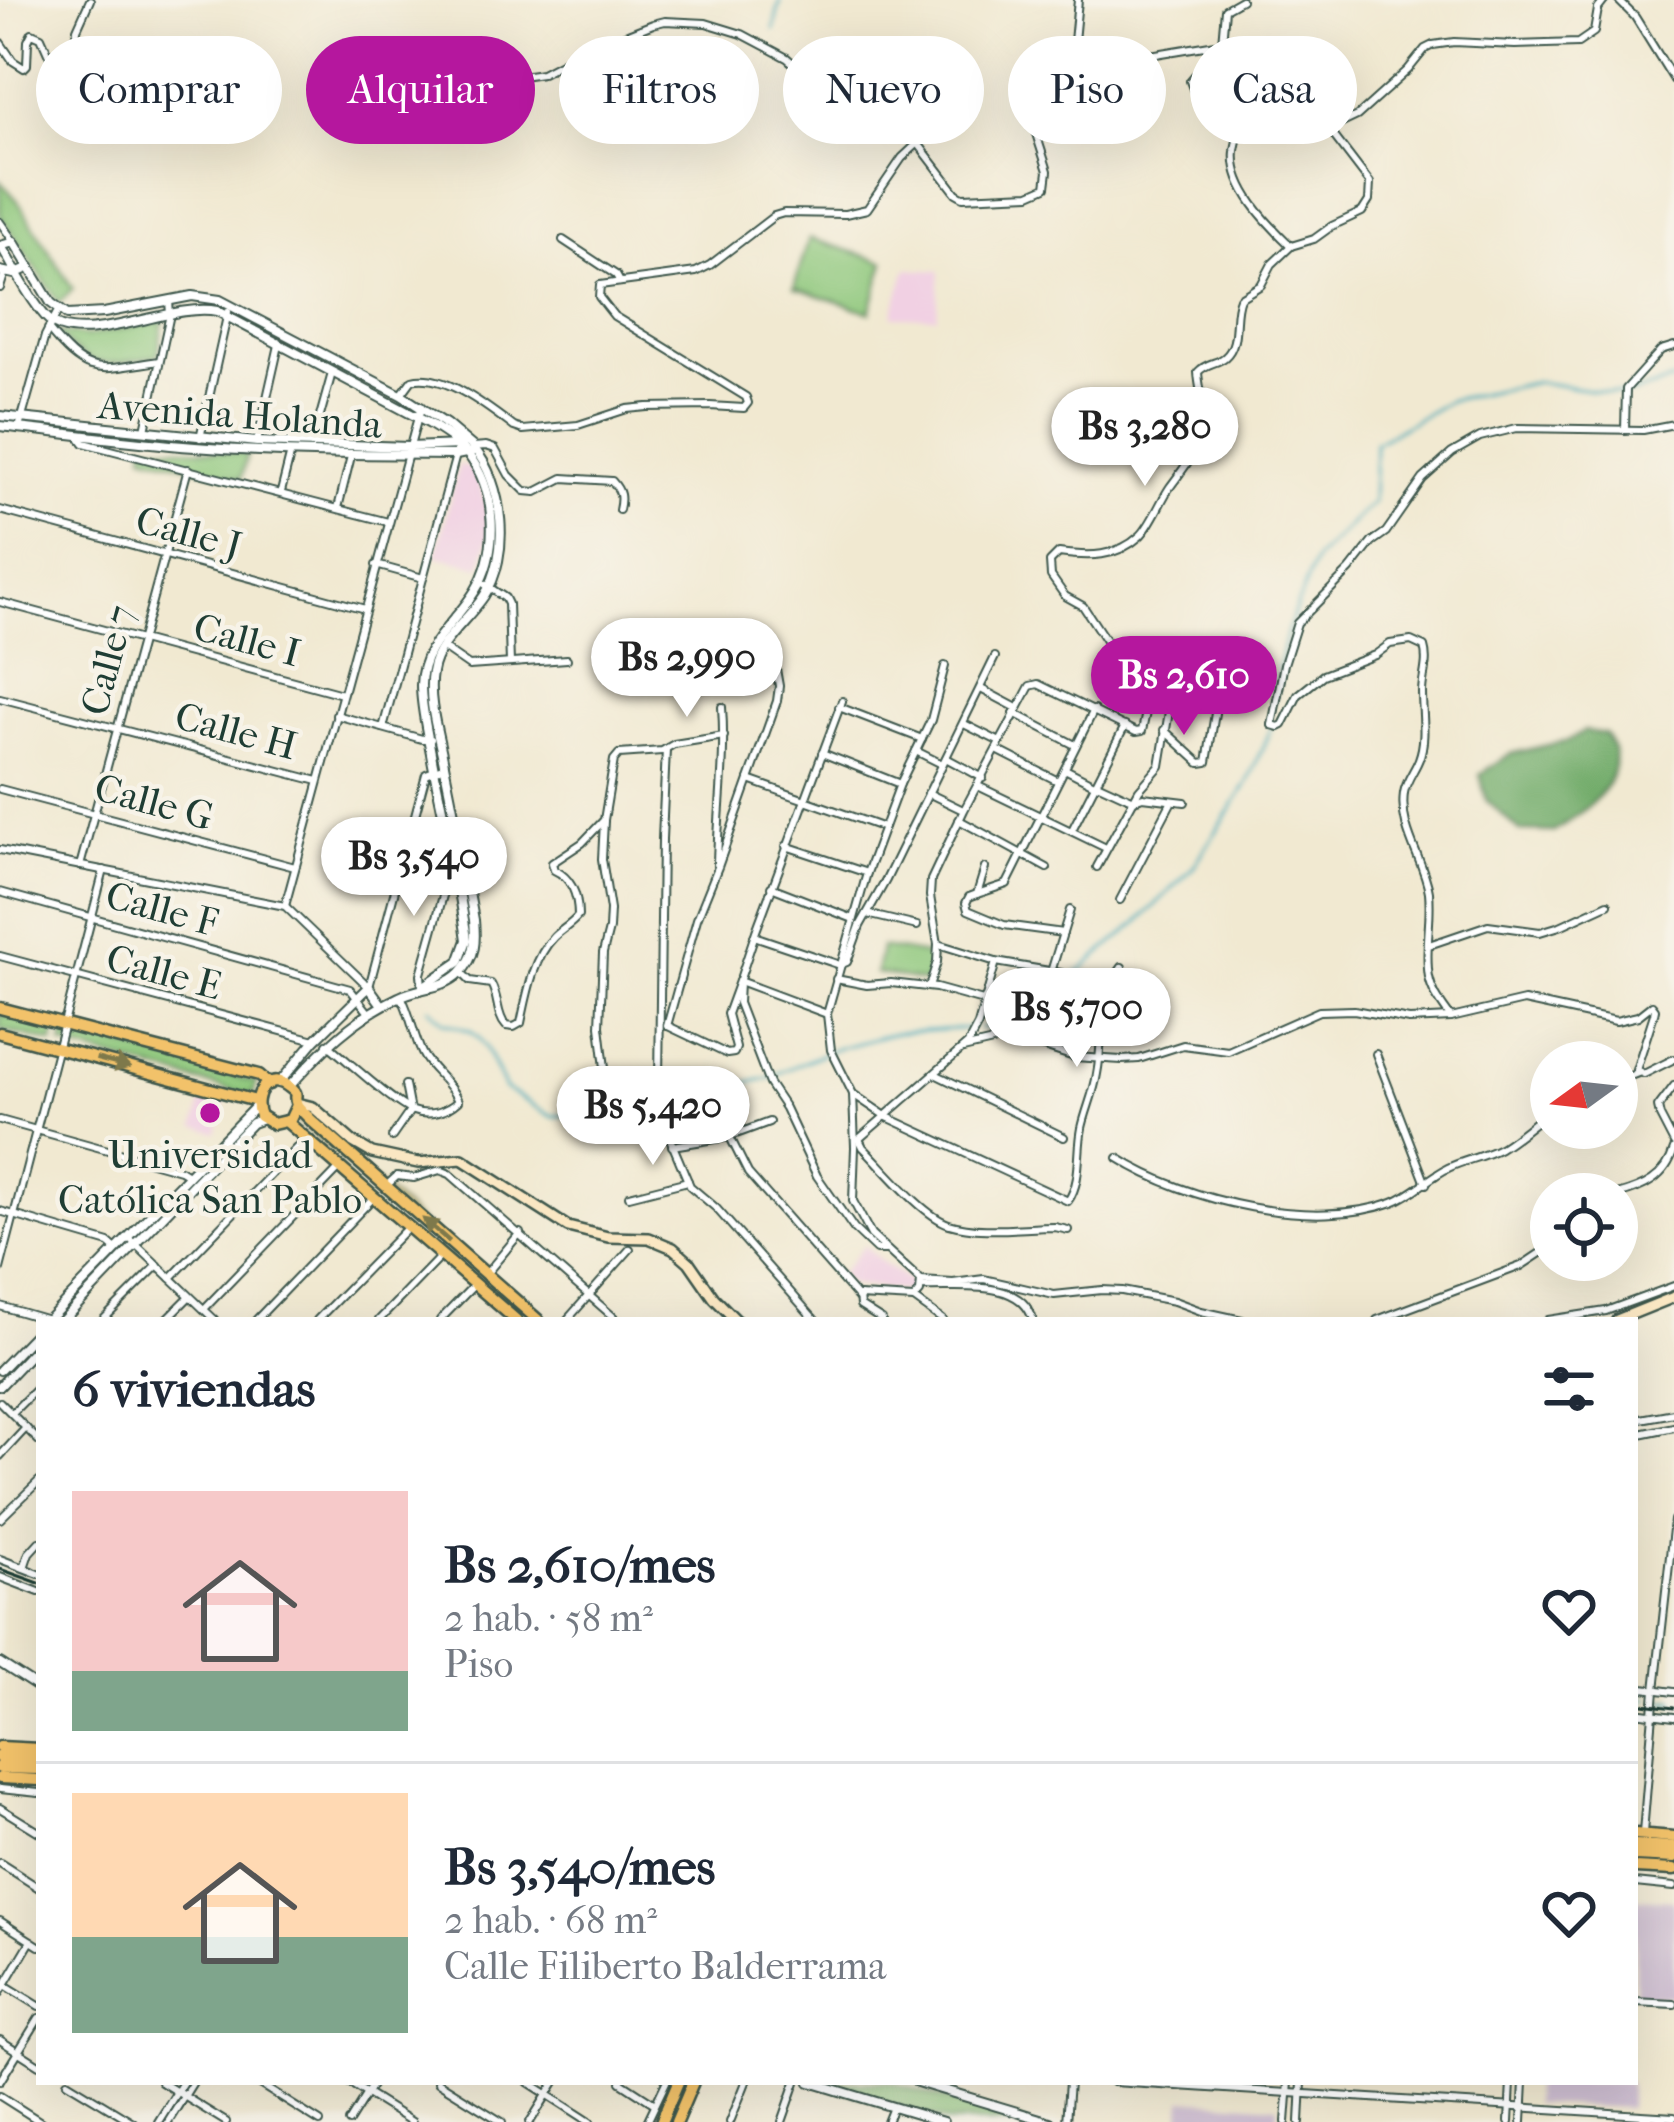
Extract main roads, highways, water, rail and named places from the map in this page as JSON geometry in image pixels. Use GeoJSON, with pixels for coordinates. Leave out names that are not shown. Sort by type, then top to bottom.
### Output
{"type":"FeatureCollection","features":[{"type":"Feature","properties":{"kind":"highway"},"geometry":{"type":"LineString","coordinates":[[0,1757],[36,1759]]}},
{"type":"Feature","properties":{"kind":"highway"},"geometry":{"type":"LineString","coordinates":[[0,1767],[36,1768]]}},
{"type":"Feature","properties":{"kind":"highway"},"geometry":{"type":"LineString","coordinates":[[1638,1838],[1674,1848]]}},
{"type":"Feature","properties":{"kind":"highway"},"geometry":{"type":"LineString","coordinates":[[1638,1855],[1674,1857]]}},
{"type":"Feature","properties":{"kind":"highway"},"geometry":{"type":"LineString","coordinates":[[1653,1856],[1674,1868]]}},
{"type":"Feature","properties":{"kind":"main road"},"geometry":{"type":"LineString","coordinates":[[0,1008],[279,1084],[296,1095],[297,1104],[293,1117],[273,1124],[262,1119],[256,1103],[260,1091],[279,1084]]}},
{"type":"Feature","properties":{"kind":"main road"},"geometry":{"type":"LineString","coordinates":[[0,1033],[256,1103]]}},
{"type":"Feature","properties":{"kind":"main road"},"geometry":{"type":"LineString","coordinates":[[297,1104],[535,1317]]}},
{"type":"Feature","properties":{"kind":"main road"},"geometry":{"type":"LineString","coordinates":[[297,1104],[313,1107],[372,1154],[418,1163],[462,1159],[568,1227],[608,1237],[650,1238],[673,1247],[733,1317]]}},
{"type":"Feature","properties":{"kind":"main road"},"geometry":{"type":"LineString","coordinates":[[286,1122],[508,1317]]}},
{"type":"Feature","properties":{"kind":"main road"},"geometry":{"type":"LineString","coordinates":[[1624,1317],[1674,1297]]}},
{"type":"Feature","properties":{"kind":"main road"},"geometry":{"type":"LineString","coordinates":[[0,1747],[36,1749]]}},
{"type":"Feature","properties":{"kind":"main road"},"geometry":{"type":"LineString","coordinates":[[0,1778],[36,1780]]}},
{"type":"Feature","properties":{"kind":"main road"},"geometry":{"type":"LineString","coordinates":[[1638,1838],[1674,1837]]}},
{"type":"Feature","properties":{"kind":"main road"},"geometry":{"type":"LineString","coordinates":[[1638,1868],[1674,1868]]}},
{"type":"Feature","properties":{"kind":"main road"},"geometry":{"type":"LineString","coordinates":[[662,2122],[677,2085]]}},
{"type":"Feature","properties":{"kind":"main road"},"geometry":{"type":"LineString","coordinates":[[676,2122],[692,2085]]}},
{"type":"Feature","properties":{"kind":"waterway"},"geometry":{"type":"LineString","coordinates":[[774,30],[780,0]]}},
{"type":"Feature","properties":{"kind":"waterway"},"geometry":{"type":"LineString","coordinates":[[1274,700],[1287,631],[1316,558],[1373,502],[1375,443],[1450,400],[1537,382],[1624,395],[1674,381]]}},
{"type":"Feature","properties":{"kind":"waterway"},"geometry":{"type":"LineString","coordinates":[[980,1028],[1043,1022],[1070,979],[1192,869],[1247,784],[1271,727]]}},
{"type":"Feature","properties":{"kind":"waterway"},"geometry":{"type":"LineString","coordinates":[[429,1007],[444,1022],[479,1038],[505,1089],[551,1116],[618,1113],[768,1078],[831,1050],[896,1033],[971,1028]]}},
{"type":"Feature","properties":{"kind":"waterway"},"geometry":{"type":"LineString","coordinates":[[1638,1697],[1648,1699]]}},
{"type":"Feature","properties":{"kind":"waterway"},"geometry":{"type":"LineString","coordinates":[[1662,1700],[1674,1701]]}},
{"type":"Feature","properties":{"kind":"railway"},"geometry":{"type":"LineString","coordinates":[[0,1569],[36,1582]]}},
{"type":"Feature","properties":{"kind":"railway"},"geometry":{"type":"LineString","coordinates":[[1638,1703],[1674,1708]]}},
{"type":"Feature","properties":{"kind":"place","name":"Universidad Católica San Pablo"},"geometry":{"type":"Point","coordinates":[210,1113]}}]}
